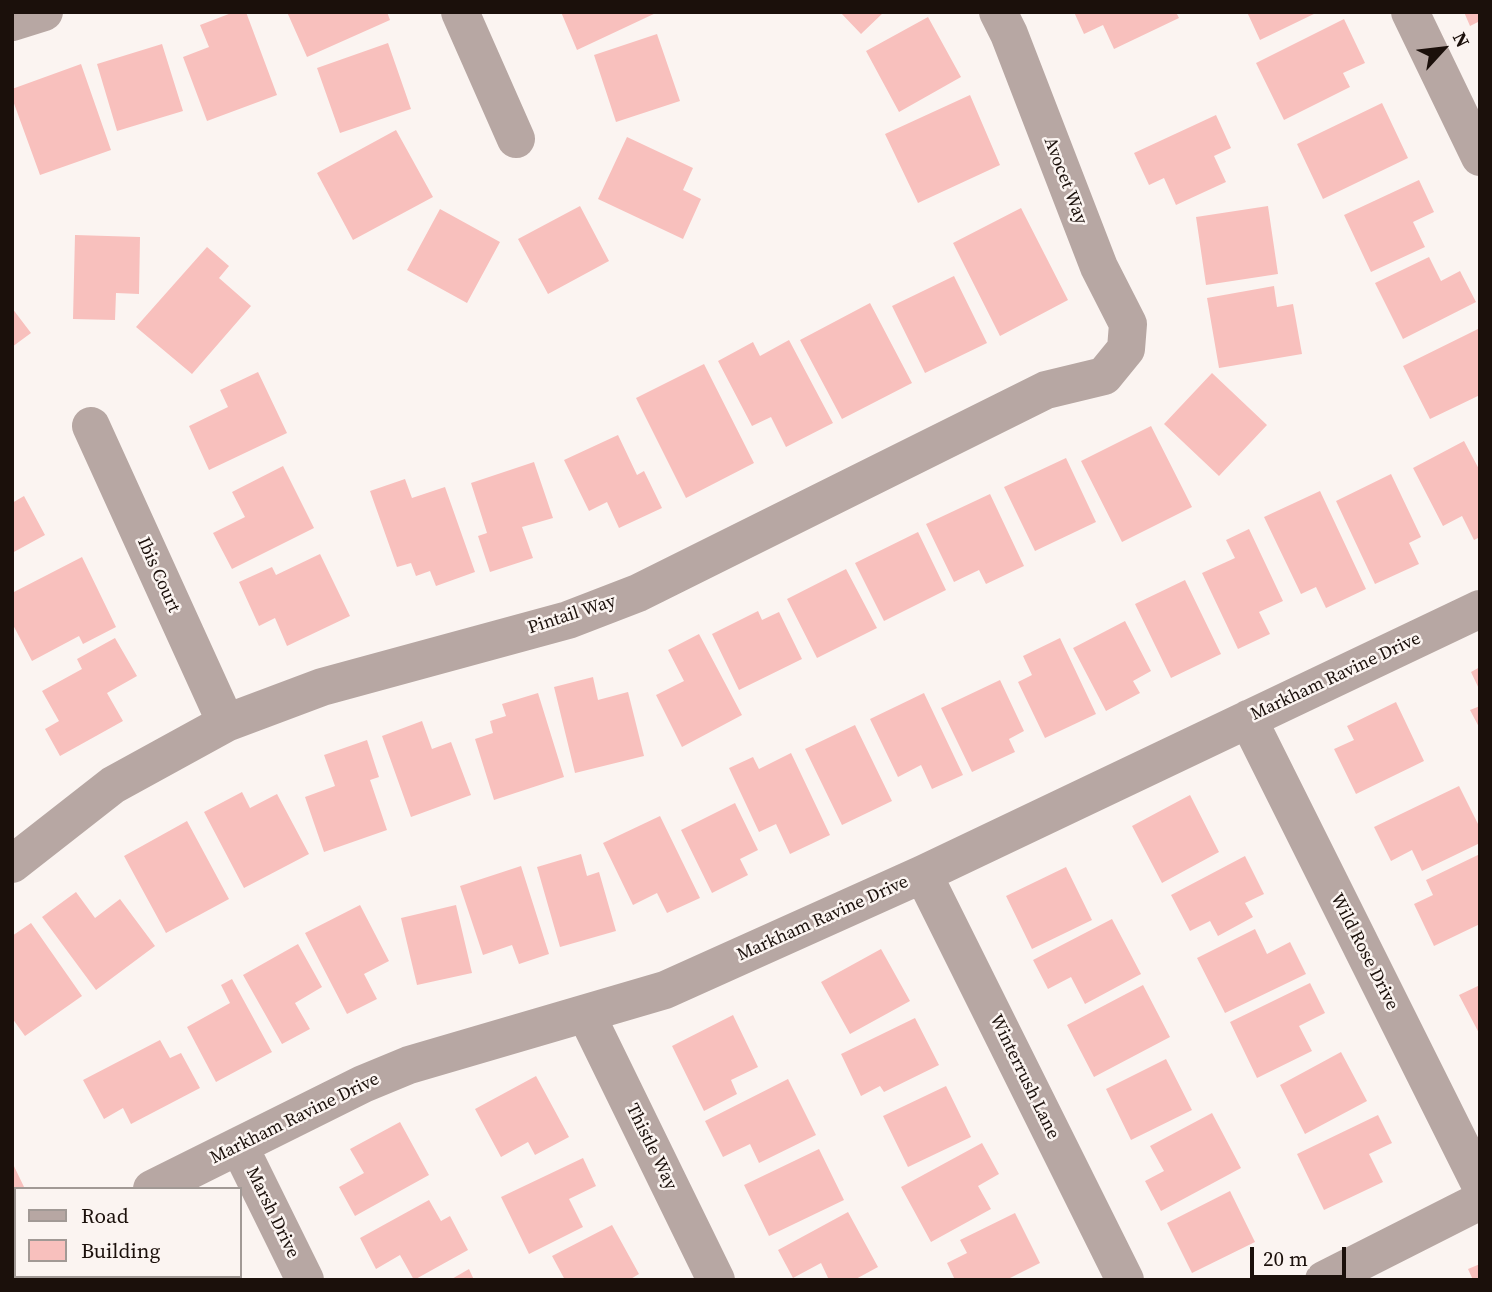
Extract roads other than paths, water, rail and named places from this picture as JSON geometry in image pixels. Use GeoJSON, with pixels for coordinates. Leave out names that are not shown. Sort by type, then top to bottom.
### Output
{"type":"FeatureCollection","features":[{"type":"Feature","properties":{"kind":"street"},"geometry":{"type":"LineString","coordinates":[[12,22],[44,12]]}},
{"type":"Feature","properties":{"kind":"street"},"geometry":{"type":"LineString","coordinates":[[460,12],[516,139]]}},
{"type":"Feature","properties":{"kind":"street","name":"Avocet Way"},"geometry":{"type":"LineString","coordinates":[[998,12],[1009,34],[1099,267],[1128,324],[1126,349]]}},
{"type":"Feature","properties":{"kind":"street"},"geometry":{"type":"LineString","coordinates":[[1410,12],[1477,141]]}},
{"type":"Feature","properties":{"kind":"street","name":"Pintail Way"},"geometry":{"type":"LineString","coordinates":[[12,863],[113,785],[226,723],[322,687],[568,620],[638,593],[1046,390],[1104,376],[1126,349]]}},
{"type":"Feature","properties":{"kind":"street","name":"Ibis Court"},"geometry":{"type":"LineString","coordinates":[[91,426],[226,723]]}},
{"type":"Feature","properties":{"kind":"street","name":"Markham Ravine Drive"},"geometry":{"type":"LineString","coordinates":[[156,1187],[363,1084],[409,1065],[665,990],[923,874],[1480,609]]}},
{"type":"Feature","properties":{"kind":"street","name":"Wild Rose Drive"},"geometry":{"type":"LineString","coordinates":[[1248,719],[1480,1184]]}},
{"type":"Feature","properties":{"kind":"street","name":"Winterrush Lane"},"geometry":{"type":"LineString","coordinates":[[923,874],[1125,1280]]}},
{"type":"Feature","properties":{"kind":"street","name":"Thistle Way"},"geometry":{"type":"LineString","coordinates":[[586,1014],[716,1280]]}},
{"type":"Feature","properties":{"kind":"street","name":"Marsh Drive"},"geometry":{"type":"LineString","coordinates":[[239,1146],[305,1280]]}},
{"type":"Feature","properties":{"kind":"street"},"geometry":{"type":"LineString","coordinates":[[1324,1280],[1480,1201]]}}]}
